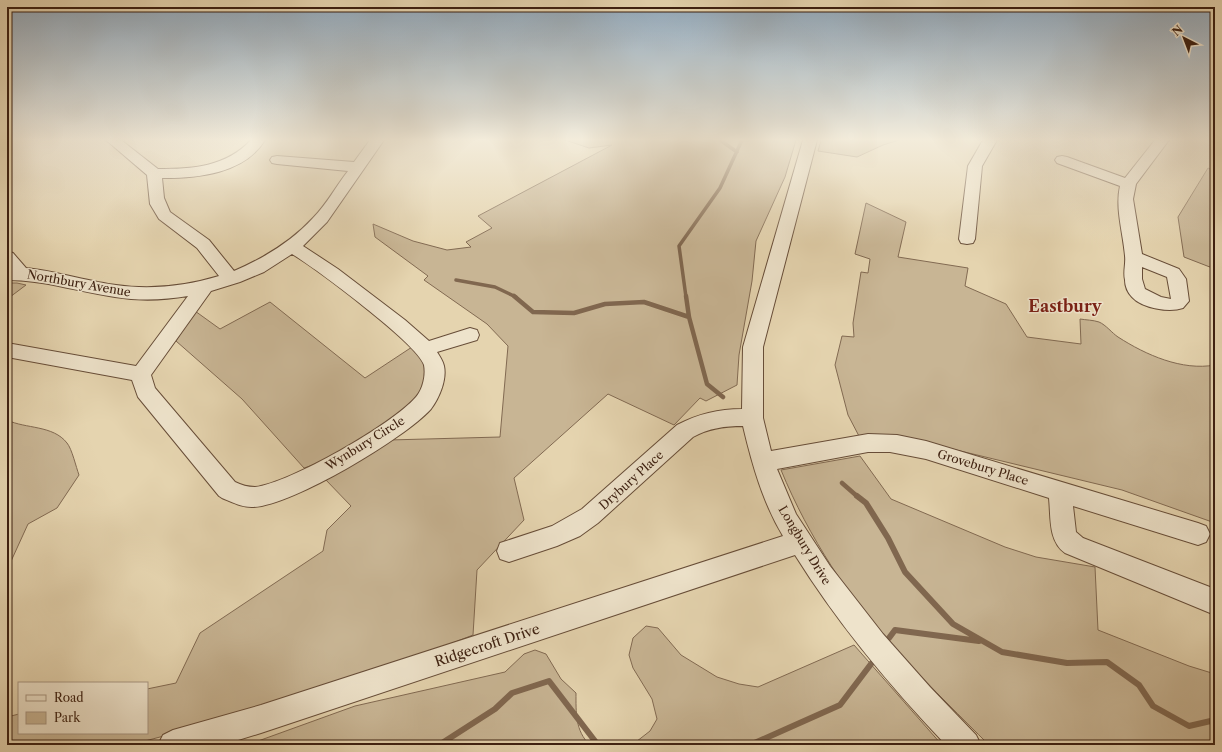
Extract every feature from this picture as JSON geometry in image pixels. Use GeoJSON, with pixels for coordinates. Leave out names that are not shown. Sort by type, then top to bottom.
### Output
{"type":"FeatureCollection","features":[{"type":"Feature","properties":{"kind":"street"},"geometry":{"type":"LineString","coordinates":[[154,175],[154,197],[160,209],[174,224],[194,236],[207,247],[230,278]]}},
{"type":"Feature","properties":{"kind":"street","name":"Northbury Avenue"},"geometry":{"type":"LineString","coordinates":[[13,274],[55,278],[107,290],[132,293],[182,291],[205,286],[230,278],[264,264],[292,247],[320,221],[352,175]]}},
{"type":"Feature","properties":{"kind":"street","name":"Longbury Drive"},"geometry":{"type":"LineString","coordinates":[[800,175],[753,347],[752,418],[762,462],[787,521],[840,600],[920,697],[966,745]]}},
{"type":"Feature","properties":{"kind":"street"},"geometry":{"type":"LineString","coordinates":[[967,239],[974,175]]}},
{"type":"Feature","properties":{"kind":"street"},"geometry":{"type":"LineString","coordinates":[[1104,175],[1128,184]]}},
{"type":"Feature","properties":{"kind":"street"},"geometry":{"type":"LineString","coordinates":[[1134,257],[1125,199],[1128,184],[1135,175]]}},
{"type":"Feature","properties":{"kind":"street","name":"Wynbury Circle"},"geometry":{"type":"LineString","coordinates":[[141,374],[145,390],[159,409],[227,489],[241,496],[257,497],[280,490],[331,466],[411,414],[424,402],[435,379],[434,366],[425,349],[389,318],[318,263],[292,247]]}},
{"type":"Feature","properties":{"kind":"street"},"geometry":{"type":"LineString","coordinates":[[7,257],[13,274]]}},
{"type":"Feature","properties":{"kind":"street"},"geometry":{"type":"LineString","coordinates":[[7,350],[141,374],[205,286]]}},
{"type":"Feature","properties":{"kind":"street"},"geometry":{"type":"LineString","coordinates":[[425,349],[470,335]]}},
{"type":"Feature","properties":{"kind":"street","name":"Drybury Place"},"geometry":{"type":"LineString","coordinates":[[509,551],[557,535],[590,516],[685,431],[696,424],[724,417],[752,418]]}},
{"type":"Feature","properties":{"kind":"street","name":"Grovebury Place"},"geometry":{"type":"LineString","coordinates":[[762,462],[868,443],[886,442],[902,444],[926,450],[1198,534]]}},
{"type":"Feature","properties":{"kind":"street"},"geometry":{"type":"LineString","coordinates":[[1060,491],[1065,538],[1070,544],[1215,602]]}},
{"type":"Feature","properties":{"kind":"street","name":"Ridgecroft Drive"},"geometry":{"type":"LineString","coordinates":[[173,745],[261,719],[800,542]]}},
{"type":"Feature","properties":{"kind":"green space"},"geometry":{"type":"Polygon","coordinates":[[[555,175],[786,175],[756,241],[752,281],[739,355],[737,385],[706,401],[700,398],[674,425],[608,394],[514,478],[524,520],[477,570],[473,635],[417,657],[250,713],[130,745],[7,745],[7,717],[18,714],[18,734],[148,734],[148,689],[176,683],[200,633],[323,551],[327,530],[351,506],[325,479],[389,440],[500,437],[508,346],[487,324],[424,280],[428,276],[375,237],[373,224],[413,241],[447,250],[471,247],[466,242],[492,228],[478,216],[555,175]]]}},
{"type":"Feature","properties":{"kind":"green space"},"geometry":{"type":"Polygon","coordinates":[[[1204,175],[1215,175],[1215,269],[1184,257],[1178,217],[1204,175]]]}},
{"type":"Feature","properties":{"kind":"green space"},"geometry":{"type":"Polygon","coordinates":[[[866,203],[906,222],[898,257],[968,268],[965,286],[1006,304],[1027,337],[1081,344],[1080,319],[1092,320],[1102,323],[1129,344],[1165,360],[1190,366],[1215,365],[1215,523],[1122,490],[948,448],[914,441],[860,438],[848,415],[835,365],[842,336],[854,337],[853,323],[861,272],[868,273],[870,259],[855,254],[866,203]]]}},
{"type":"Feature","properties":{"kind":"green space"},"geometry":{"type":"Polygon","coordinates":[[[7,283],[17,283],[26,285],[7,298],[7,283]]]}},
{"type":"Feature","properties":{"kind":"green space"},"geometry":{"type":"Polygon","coordinates":[[[270,302],[365,378],[412,347],[426,365],[428,379],[424,389],[400,412],[366,436],[324,460],[304,468],[242,399],[176,341],[195,311],[220,329],[270,302]]]}},
{"type":"Feature","properties":{"kind":"green space"},"geometry":{"type":"Polygon","coordinates":[[[7,420],[14,423],[47,430],[61,437],[71,449],[79,475],[57,508],[28,524],[7,570],[7,420]]]}},
{"type":"Feature","properties":{"kind":"green space"},"geometry":{"type":"Polygon","coordinates":[[[860,456],[891,499],[1005,547],[1036,557],[1095,567],[1098,630],[1189,666],[1215,674],[1215,745],[989,745],[906,660],[849,592],[811,532],[781,470],[860,456]]]}},
{"type":"Feature","properties":{"kind":"green space"},"geometry":{"type":"Polygon","coordinates":[[[646,626],[658,628],[681,655],[717,677],[739,684],[758,687],[854,645],[942,745],[632,745],[650,731],[657,719],[652,699],[633,668],[629,655],[633,638],[646,626]]]}},
{"type":"Feature","properties":{"kind":"green space"},"geometry":{"type":"Polygon","coordinates":[[[535,650],[546,654],[561,679],[576,693],[577,721],[581,734],[590,745],[247,745],[355,706],[505,672],[524,654],[535,650]]]}},
{"type":"Feature","properties":{"kind":"waterway"},"geometry":{"type":"LineString","coordinates":[[686,297],[679,246],[720,188],[726,175]]}},
{"type":"Feature","properties":{"kind":"waterway"},"geometry":{"type":"LineString","coordinates":[[456,280],[495,287],[514,296]]}},
{"type":"Feature","properties":{"kind":"waterway"},"geometry":{"type":"LineString","coordinates":[[514,296],[533,312],[574,313],[605,304],[644,302],[689,317]]}},
{"type":"Feature","properties":{"kind":"waterway"},"geometry":{"type":"LineString","coordinates":[[686,296],[689,317]]}},
{"type":"Feature","properties":{"kind":"waterway"},"geometry":{"type":"LineString","coordinates":[[689,317],[707,384],[723,397]]}},
{"type":"Feature","properties":{"kind":"waterway"},"geometry":{"type":"LineString","coordinates":[[842,483],[858,497]]}},
{"type":"Feature","properties":{"kind":"waterway"},"geometry":{"type":"LineString","coordinates":[[857,496],[866,503],[888,538],[905,572],[953,624],[1002,652],[1067,663],[1107,662],[1139,685],[1153,706],[1189,726],[1215,720]]}},
{"type":"Feature","properties":{"kind":"waterway"},"geometry":{"type":"LineString","coordinates":[[889,638],[895,630],[979,641]]}},
{"type":"Feature","properties":{"kind":"waterway"},"geometry":{"type":"LineString","coordinates":[[750,745],[840,705],[871,664]]}},
{"type":"Feature","properties":{"kind":"waterway"},"geometry":{"type":"LineString","coordinates":[[439,745],[495,709],[512,693],[549,681],[598,745]]}},
{"type":"Feature","properties":{"kind":"district","name":"Eastbury"},"geometry":{"type":"Point","coordinates":[1065,306]}}]}
